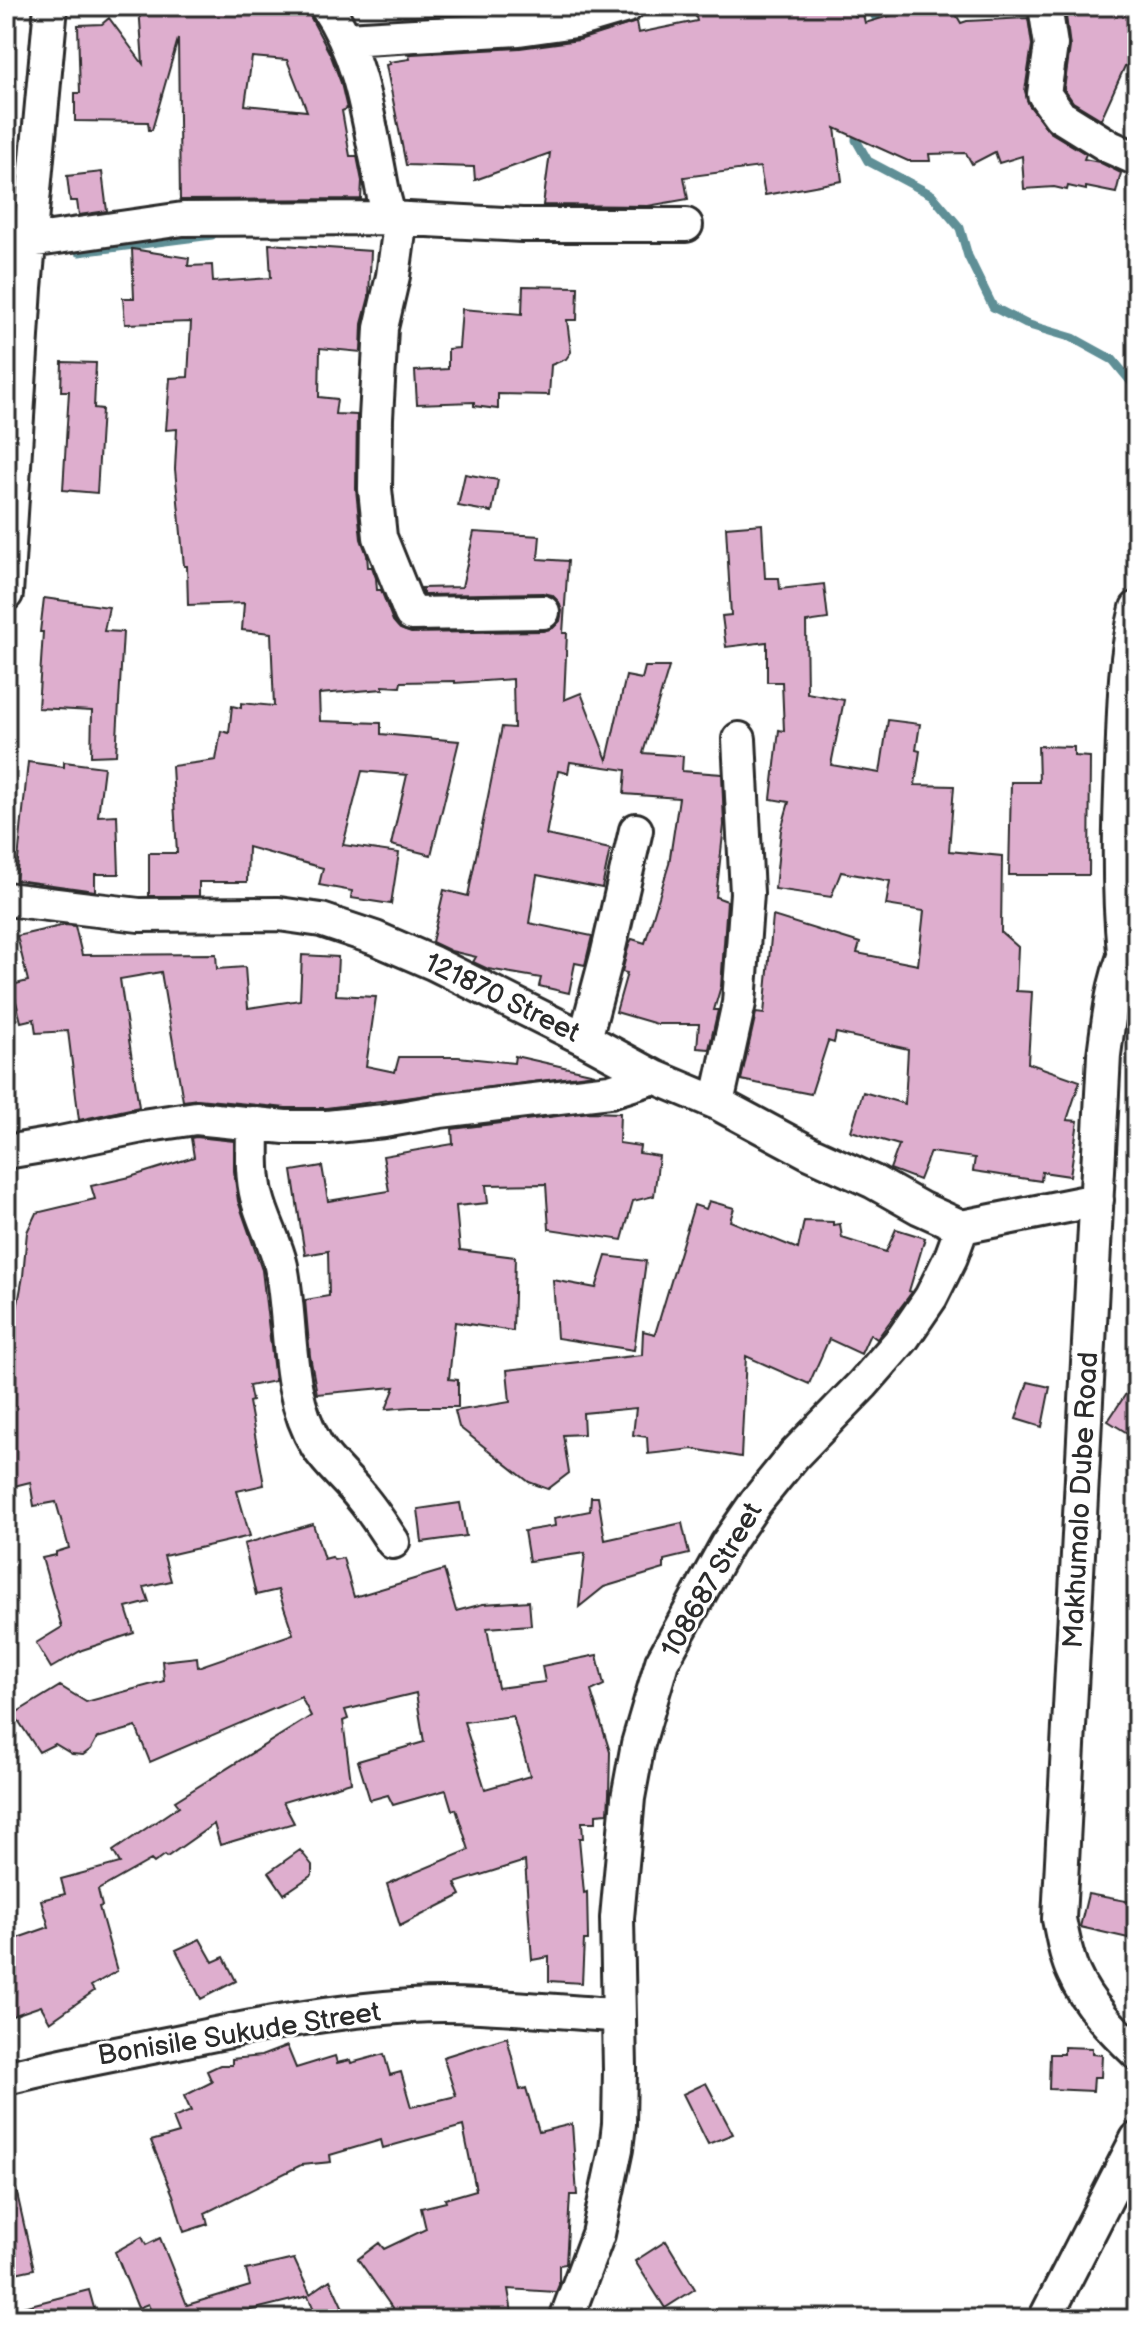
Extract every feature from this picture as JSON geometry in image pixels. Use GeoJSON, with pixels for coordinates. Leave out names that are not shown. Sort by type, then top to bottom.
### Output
{"type":"FeatureCollection","features":[{"type":"Feature","properties":{"kind":"street"},"geometry":{"type":"LineString","coordinates":[[6,594],[16,288],[30,241],[51,6]]}},
{"type":"Feature","properties":{"kind":"street"},"geometry":{"type":"LineString","coordinates":[[326,6],[353,57],[389,218],[399,232],[381,328],[375,489],[380,537],[411,614],[543,612]]}},
{"type":"Feature","properties":{"kind":"street"},"geometry":{"type":"LineString","coordinates":[[346,39],[519,29],[576,21],[627,6]]}},
{"type":"Feature","properties":{"kind":"street"},"geometry":{"type":"LineString","coordinates":[[1045,6],[1051,45],[1044,94],[1060,116],[1110,147],[1137,159]]}},
{"type":"Feature","properties":{"kind":"street"},"geometry":{"type":"LineString","coordinates":[[30,241],[183,219],[389,218],[522,225],[686,225]]}},
{"type":"Feature","properties":{"kind":"street"},"geometry":{"type":"LineString","coordinates":[[1130,940],[1119,884],[1119,821],[1124,698],[1137,608]]}},
{"type":"Feature","properties":{"kind":"street"},"geometry":{"type":"LineString","coordinates":[[717,1103],[739,1003],[747,893],[739,739]]}},
{"type":"Feature","properties":{"kind":"street"},"geometry":{"type":"LineString","coordinates":[[585,1039],[636,830]]}},
{"type":"Feature","properties":{"kind":"street","name":"121870 Street"},"geometry":{"type":"LineString","coordinates":[[6,899],[139,915],[279,914],[321,920],[375,938],[433,963],[655,1077],[717,1103],[810,1153],[962,1227]]}},
{"type":"Feature","properties":{"kind":"street","name":"Makhumalo Dube Road"},"geometry":{"type":"LineString","coordinates":[[1130,940],[1114,983],[1104,1055],[1059,1919],[1074,1975],[1091,2002],[1137,2053]]}},
{"type":"Feature","properties":{"kind":"street"},"geometry":{"type":"LineString","coordinates":[[6,1152],[196,1118],[285,1127],[327,1127],[384,1121],[440,1111],[599,1093],[655,1077]]}},
{"type":"Feature","properties":{"kind":"street"},"geometry":{"type":"LineString","coordinates":[[253,1123],[256,1194],[280,1262],[295,1389],[316,1444],[362,1497],[393,1542]]}},
{"type":"Feature","properties":{"kind":"street"},"geometry":{"type":"LineString","coordinates":[[962,1227],[1097,1200]]}},
{"type":"Feature","properties":{"kind":"street","name":"108687 Street"},"geometry":{"type":"LineString","coordinates":[[566,2319],[598,2234],[616,2149],[620,2083],[617,1918],[628,1798],[638,1744],[662,1662],[727,1544],[756,1502],[794,1455],[903,1338],[931,1297],[962,1227]]}},
{"type":"Feature","properties":{"kind":"street","name":"Bonisile Sukude Street"},"geometry":{"type":"LineString","coordinates":[[6,2078],[70,2062],[266,2023],[357,2011],[413,2006],[471,2006],[617,2015]]}},
{"type":"Feature","properties":{"kind":"street"},"geometry":{"type":"LineString","coordinates":[[1045,2319],[1137,2139]]}},
{"type":"Feature","properties":{"kind":"building"},"geometry":{"type":"Polygon","coordinates":[[[139,6],[307,6],[341,83],[347,109],[342,111],[350,156],[357,156],[362,181],[361,199],[180,200],[178,39],[152,130],[149,130],[148,122],[75,121],[75,93],[80,93],[78,25],[102,24],[109,18],[143,64],[139,6]],[[252,57],[245,105],[307,111],[287,60],[252,57]]]}},
{"type":"Feature","properties":{"kind":"building"},"geometry":{"type":"Polygon","coordinates":[[[710,6],[853,6],[855,16],[863,14],[865,23],[924,6],[951,6],[961,23],[1028,18],[1032,45],[1025,91],[1029,105],[1050,132],[1086,154],[1084,159],[1099,162],[1121,173],[1116,193],[1068,186],[1067,190],[1054,187],[1024,189],[1022,156],[999,163],[995,152],[972,164],[966,153],[929,154],[930,161],[908,161],[835,128],[842,181],[765,195],[760,167],[684,177],[688,199],[648,206],[543,205],[550,153],[475,180],[474,167],[406,165],[386,65],[389,62],[410,59],[409,55],[412,54],[520,48],[579,40],[636,22],[638,33],[697,21],[694,10],[710,6]]]}},
{"type":"Feature","properties":{"kind":"building"},"geometry":{"type":"Polygon","coordinates":[[[1111,6],[1137,8],[1137,69],[1125,66],[1101,119],[1073,102],[1064,89],[1070,47],[1065,8],[1110,10],[1111,6]]]}},
{"type":"Feature","properties":{"kind":"building"},"geometry":{"type":"Polygon","coordinates":[[[102,172],[107,211],[79,215],[77,201],[70,201],[67,176],[102,172]]]}},
{"type":"Feature","properties":{"kind":"building"},"geometry":{"type":"Polygon","coordinates":[[[269,244],[371,251],[369,297],[362,324],[361,352],[320,348],[319,397],[337,399],[335,414],[357,415],[356,489],[361,539],[368,567],[372,567],[376,578],[377,590],[381,590],[393,621],[400,629],[411,633],[543,631],[553,628],[560,621],[562,611],[552,595],[424,595],[421,588],[462,587],[474,532],[540,536],[538,559],[568,561],[563,633],[567,633],[564,700],[581,693],[607,760],[626,676],[642,679],[645,667],[669,667],[643,753],[683,756],[682,771],[722,774],[724,825],[716,897],[727,901],[721,986],[709,1049],[697,1048],[699,1024],[657,1024],[616,1012],[627,973],[622,972],[629,944],[632,939],[645,943],[669,864],[679,798],[624,794],[626,770],[570,762],[568,773],[558,771],[546,835],[610,849],[602,888],[537,875],[529,923],[592,936],[585,965],[575,963],[569,993],[539,986],[541,978],[488,969],[473,962],[476,957],[432,942],[444,890],[468,896],[502,727],[514,728],[513,679],[455,683],[401,682],[400,687],[383,686],[383,689],[319,694],[320,721],[381,723],[381,734],[459,741],[431,855],[391,845],[407,775],[362,771],[343,845],[399,853],[391,904],[351,898],[352,891],[319,885],[323,868],[248,847],[247,882],[199,882],[199,896],[149,896],[149,853],[177,853],[172,766],[216,760],[221,731],[229,733],[232,706],[241,708],[241,703],[274,706],[271,633],[242,630],[244,603],[188,605],[187,566],[184,566],[175,469],[177,429],[166,430],[170,378],[188,377],[191,322],[125,324],[123,298],[134,298],[132,249],[189,258],[188,266],[212,265],[213,282],[271,278],[269,244]]]}},
{"type":"Feature","properties":{"kind":"building"},"geometry":{"type":"Polygon","coordinates":[[[523,286],[578,287],[577,320],[567,320],[571,352],[566,359],[551,365],[549,395],[498,394],[498,409],[474,406],[474,402],[417,404],[415,371],[448,369],[448,349],[459,348],[462,309],[522,314],[523,286]]]}},
{"type":"Feature","properties":{"kind":"building"},"geometry":{"type":"Polygon","coordinates":[[[62,362],[96,363],[94,408],[102,409],[97,493],[63,490],[69,391],[61,391],[62,362]]]}},
{"type":"Feature","properties":{"kind":"building"},"geometry":{"type":"Polygon","coordinates":[[[465,474],[498,480],[492,512],[458,506],[465,474]]]}},
{"type":"Feature","properties":{"kind":"building"},"geometry":{"type":"Polygon","coordinates":[[[762,524],[765,578],[779,578],[780,589],[824,584],[828,619],[806,622],[807,693],[844,700],[831,765],[880,773],[888,720],[920,724],[915,785],[954,786],[949,851],[1002,856],[1001,932],[1018,947],[1016,991],[1032,992],[1028,1063],[1080,1081],[1067,1120],[1078,1121],[1070,1176],[1042,1172],[1041,1181],[973,1171],[975,1158],[930,1152],[919,1180],[890,1169],[899,1145],[851,1131],[863,1092],[905,1104],[908,1049],[836,1033],[834,1043],[828,1041],[811,1094],[741,1080],[756,1013],[764,1014],[773,916],[860,943],[857,953],[918,965],[924,911],[886,905],[890,881],[841,872],[831,897],[775,889],[781,830],[789,802],[771,799],[779,730],[784,731],[782,682],[767,682],[767,642],[726,647],[722,616],[731,615],[726,527],[762,524]]]}},
{"type":"Feature","properties":{"kind":"building"},"geometry":{"type":"Polygon","coordinates":[[[44,598],[109,607],[104,631],[123,632],[116,755],[91,756],[92,711],[38,708],[44,598]]]}},
{"type":"Feature","properties":{"kind":"building"},"geometry":{"type":"Polygon","coordinates":[[[1038,746],[1074,747],[1074,756],[1090,757],[1089,875],[1009,875],[1011,782],[1039,782],[1038,746]]]}},
{"type":"Feature","properties":{"kind":"building"},"geometry":{"type":"Polygon","coordinates":[[[28,762],[64,767],[64,762],[104,767],[98,816],[117,815],[119,874],[95,874],[95,891],[16,880],[28,762]]]}},
{"type":"Feature","properties":{"kind":"building"},"geometry":{"type":"Polygon","coordinates":[[[65,925],[75,926],[82,955],[216,954],[217,969],[245,967],[248,1008],[300,1000],[302,955],[338,957],[336,995],[376,997],[366,1066],[395,1072],[399,1057],[458,1057],[514,1063],[515,1056],[595,1074],[326,1108],[286,1108],[198,1099],[183,1101],[161,972],[120,979],[139,1107],[79,1120],[68,1031],[36,1033],[34,1019],[21,1022],[12,985],[28,981],[17,936],[65,925]]]}},
{"type":"Feature","properties":{"kind":"building"},"geometry":{"type":"Polygon","coordinates":[[[590,1112],[620,1113],[619,1143],[640,1146],[639,1153],[659,1156],[654,1196],[633,1201],[622,1240],[549,1229],[546,1184],[486,1185],[488,1203],[456,1206],[460,1250],[515,1257],[513,1331],[455,1322],[449,1379],[458,1380],[458,1407],[386,1409],[395,1387],[317,1394],[305,1300],[329,1296],[328,1251],[305,1255],[292,1171],[322,1166],[328,1201],[389,1191],[383,1156],[453,1144],[452,1129],[590,1112]]]}},
{"type":"Feature","properties":{"kind":"building"},"geometry":{"type":"Polygon","coordinates":[[[191,1138],[234,1141],[238,1201],[262,1270],[275,1381],[249,1386],[252,1401],[249,1402],[264,1485],[237,1491],[250,1536],[164,1556],[171,1581],[144,1587],[149,1602],[126,1608],[134,1633],[82,1650],[51,1668],[36,1643],[62,1627],[42,1558],[69,1548],[56,1502],[34,1506],[30,1482],[10,1487],[6,1474],[6,1401],[14,1400],[13,1348],[10,1348],[23,1276],[27,1232],[36,1213],[95,1199],[91,1186],[194,1157],[191,1138]]]}},
{"type":"Feature","properties":{"kind":"building"},"geometry":{"type":"Polygon","coordinates":[[[709,1201],[734,1208],[730,1221],[798,1249],[804,1221],[840,1224],[842,1238],[886,1252],[896,1229],[925,1238],[909,1291],[912,1292],[877,1339],[870,1334],[861,1354],[829,1339],[809,1384],[746,1356],[741,1457],[693,1449],[648,1454],[647,1437],[633,1435],[636,1408],[583,1413],[584,1434],[563,1435],[569,1473],[548,1489],[529,1482],[459,1427],[455,1411],[510,1402],[507,1370],[642,1355],[643,1331],[655,1334],[694,1205],[706,1209],[709,1201]]]}},
{"type":"Feature","properties":{"kind":"building"},"geometry":{"type":"Polygon","coordinates":[[[606,1256],[646,1261],[634,1350],[557,1338],[553,1280],[596,1288],[606,1256]]]}},
{"type":"Feature","properties":{"kind":"building"},"geometry":{"type":"Polygon","coordinates":[[[1137,1377],[1137,1439],[1108,1421],[1137,1377]]]}},
{"type":"Feature","properties":{"kind":"building"},"geometry":{"type":"Polygon","coordinates":[[[1028,1382],[1050,1387],[1042,1427],[1016,1419],[1028,1382]]]}},
{"type":"Feature","properties":{"kind":"building"},"geometry":{"type":"Polygon","coordinates":[[[591,1497],[598,1497],[605,1540],[682,1523],[689,1554],[664,1560],[664,1569],[604,1587],[579,1607],[585,1553],[529,1561],[524,1531],[555,1526],[554,1518],[590,1511],[591,1497]]]}},
{"type":"Feature","properties":{"kind":"building"},"geometry":{"type":"Polygon","coordinates":[[[460,1503],[466,1536],[422,1542],[418,1509],[460,1503]]]}},
{"type":"Feature","properties":{"kind":"building"},"geometry":{"type":"Polygon","coordinates":[[[313,1524],[324,1559],[343,1558],[354,1597],[444,1570],[456,1611],[483,1604],[529,1601],[531,1625],[487,1628],[498,1688],[545,1682],[542,1666],[597,1655],[604,1685],[591,1691],[610,1752],[609,1794],[608,1813],[596,1814],[596,1822],[582,1822],[583,1838],[579,1838],[584,1893],[587,1892],[588,1940],[584,1940],[582,1983],[549,1981],[549,1957],[532,1960],[525,1861],[455,1883],[461,1895],[400,1926],[387,1884],[469,1850],[456,1809],[452,1810],[446,1790],[393,1805],[388,1795],[370,1800],[358,1761],[424,1742],[416,1693],[345,1710],[348,1719],[343,1721],[351,1782],[283,1802],[294,1823],[220,1845],[214,1824],[167,1857],[165,1855],[154,1863],[151,1860],[98,1890],[102,1906],[99,1907],[117,1971],[91,1986],[94,1991],[50,2022],[41,2006],[6,2018],[6,1942],[49,1927],[41,1900],[65,1894],[61,1879],[120,1863],[113,1851],[179,1806],[175,1801],[311,1716],[301,1697],[150,1762],[136,1727],[97,1738],[83,1755],[72,1754],[55,1744],[39,1752],[14,1714],[60,1686],[86,1702],[164,1681],[162,1661],[197,1657],[198,1667],[293,1634],[278,1590],[256,1595],[244,1544],[313,1524]],[[513,1716],[464,1722],[485,1789],[530,1776],[513,1716]]]}},
{"type":"Feature","properties":{"kind":"building"},"geometry":{"type":"Polygon","coordinates":[[[300,1850],[312,1865],[312,1875],[284,1894],[269,1872],[300,1850]]]}},
{"type":"Feature","properties":{"kind":"building"},"geometry":{"type":"Polygon","coordinates":[[[1088,1894],[1137,1903],[1137,1940],[1080,1927],[1088,1894]]]}},
{"type":"Feature","properties":{"kind":"building"},"geometry":{"type":"Polygon","coordinates":[[[200,1939],[213,1962],[224,1957],[236,1981],[201,1999],[176,1950],[200,1939]]]}},
{"type":"Feature","properties":{"kind":"building"},"geometry":{"type":"Polygon","coordinates":[[[507,2037],[520,2090],[526,2088],[539,2132],[572,2124],[577,2195],[570,2195],[566,2264],[559,2265],[556,2292],[508,2289],[513,2319],[400,2319],[358,2259],[379,2243],[384,2249],[426,2229],[421,2208],[476,2190],[463,2126],[383,2148],[381,2140],[330,2155],[331,2162],[301,2165],[205,2213],[208,2224],[184,2232],[151,2141],[179,2133],[173,2118],[191,2111],[184,2096],[212,2082],[207,2071],[220,2065],[232,2065],[232,2059],[261,2056],[287,2046],[296,2068],[335,2056],[337,2063],[350,2060],[351,2063],[384,2054],[390,2075],[401,2072],[411,2107],[456,2096],[443,2057],[507,2037]]]}},
{"type":"Feature","properties":{"kind":"building"},"geometry":{"type":"Polygon","coordinates":[[[1064,2047],[1092,2048],[1092,2054],[1102,2055],[1101,2077],[1094,2077],[1093,2091],[1049,2089],[1050,2054],[1064,2054],[1064,2047]]]}},
{"type":"Feature","properties":{"kind":"building"},"geometry":{"type":"Polygon","coordinates":[[[706,2083],[733,2134],[708,2144],[683,2094],[706,2083]]]}},
{"type":"Feature","properties":{"kind":"building"},"geometry":{"type":"Polygon","coordinates":[[[16,2189],[34,2269],[6,2275],[6,2190],[16,2189]]]}},
{"type":"Feature","properties":{"kind":"building"},"geometry":{"type":"Polygon","coordinates":[[[142,2237],[146,2245],[160,2238],[187,2305],[250,2286],[246,2270],[294,2259],[310,2294],[330,2280],[348,2319],[318,2319],[308,2296],[239,2313],[241,2319],[154,2319],[148,2304],[138,2308],[115,2252],[142,2237]]]}},
{"type":"Feature","properties":{"kind":"building"},"geometry":{"type":"Polygon","coordinates":[[[666,2241],[695,2289],[665,2308],[635,2261],[666,2241]]]}},
{"type":"Feature","properties":{"kind":"building"},"geometry":{"type":"Polygon","coordinates":[[[89,2290],[97,2319],[8,2319],[7,2311],[89,2290]]]}},
{"type":"Feature","properties":{"kind":"waterway"},"geometry":{"type":"LineString","coordinates":[[870,6],[882,30]]}},
{"type":"Feature","properties":{"kind":"waterway"},"geometry":{"type":"LineString","coordinates":[[857,128],[856,140],[868,161],[932,195],[960,228],[968,256],[993,307],[1026,324],[1073,338],[1113,360],[1137,389]]}},
{"type":"Feature","properties":{"kind":"waterway"},"geometry":{"type":"LineString","coordinates":[[6,212],[22,221]]}},
{"type":"Feature","properties":{"kind":"waterway"},"geometry":{"type":"LineString","coordinates":[[79,252],[212,235]]}}]}
